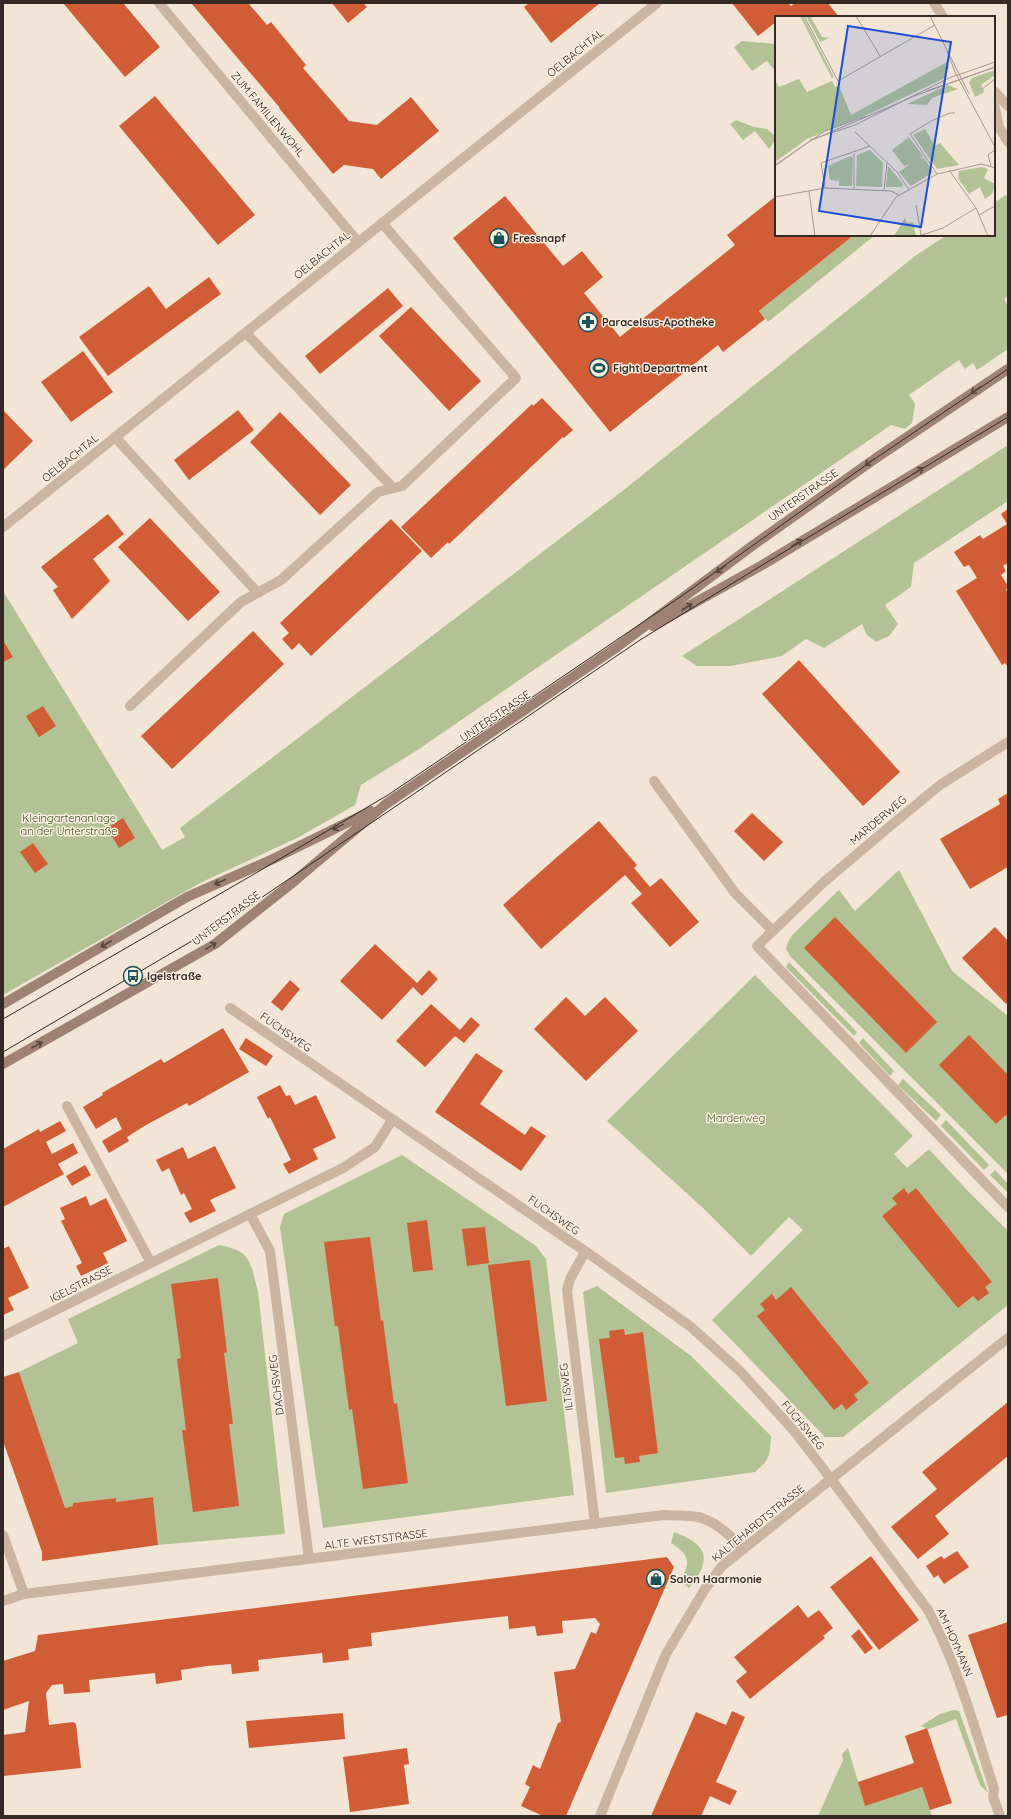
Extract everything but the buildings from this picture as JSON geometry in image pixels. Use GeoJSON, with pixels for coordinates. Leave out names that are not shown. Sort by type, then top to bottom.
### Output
{"type":"FeatureCollection","features":[{"type":"Feature","properties":{"kind":"main road","name":"UNTERSTRASSE"},"geometry":{"type":"LineString","coordinates":[[3,1064],[215,944],[292,883],[386,804],[617,647],[752,546],[876,458],[1008,369]]}},
{"type":"Feature","properties":{"kind":"main road","name":"UNTERSTRASSE"},"geometry":{"type":"LineString","coordinates":[[617,647],[764,564],[1008,417]]}},
{"type":"Feature","properties":{"kind":"main road","name":"UNTERSTRASSE"},"geometry":{"type":"LineString","coordinates":[[3,1004],[187,897],[273,859],[386,804]]}},
{"type":"Feature","properties":{"kind":"street","name":"ZUM FAMILIENWOHL"},"geometry":{"type":"LineString","coordinates":[[159,3],[358,242]]}},
{"type":"Feature","properties":{"kind":"street","name":"OELBACHTAL"},"geometry":{"type":"LineString","coordinates":[[3,527],[657,3]]}},
{"type":"Feature","properties":{"kind":"street"},"geometry":{"type":"LineString","coordinates":[[934,3],[942,16]]}},
{"type":"Feature","properties":{"kind":"street"},"geometry":{"type":"LineString","coordinates":[[995,93],[1008,106]]}},
{"type":"Feature","properties":{"kind":"street"},"geometry":{"type":"LineString","coordinates":[[995,109],[999,127],[1008,142]]}},
{"type":"Feature","properties":{"kind":"street"},"geometry":{"type":"LineString","coordinates":[[130,706],[241,602],[282,580],[378,492],[402,486],[516,378],[382,223]]}},
{"type":"Feature","properties":{"kind":"street"},"geometry":{"type":"LineString","coordinates":[[246,332],[393,488]]}},
{"type":"Feature","properties":{"kind":"street"},"geometry":{"type":"LineString","coordinates":[[115,437],[258,593]]}},
{"type":"Feature","properties":{"kind":"street","name":"MARDERWEG"},"geometry":{"type":"LineString","coordinates":[[1008,742],[934,790],[824,882],[758,946],[1008,1206]]}},
{"type":"Feature","properties":{"kind":"street"},"geometry":{"type":"LineString","coordinates":[[654,782],[735,893],[773,931]]}},
{"type":"Feature","properties":{"kind":"street","name":"FUCHSWEG"},"geometry":{"type":"LineString","coordinates":[[230,1008],[585,1252],[691,1327],[734,1366],[795,1432],[831,1479]]}},
{"type":"Feature","properties":{"kind":"street"},"geometry":{"type":"LineString","coordinates":[[67,1106],[151,1263]]}},
{"type":"Feature","properties":{"kind":"street","name":"IGELSTRASSE"},"geometry":{"type":"LineString","coordinates":[[3,1336],[343,1168],[375,1148],[392,1120]]}},
{"type":"Feature","properties":{"kind":"street","name":"DACHSWEG"},"geometry":{"type":"LineString","coordinates":[[250,1214],[270,1251],[309,1559]]}},
{"type":"Feature","properties":{"kind":"street","name":"ILTISWEG"},"geometry":{"type":"LineString","coordinates":[[585,1252],[570,1279],[567,1290],[595,1524]]}},
{"type":"Feature","properties":{"kind":"street","name":"KALTEHARDTSTRASSE"},"geometry":{"type":"LineString","coordinates":[[600,1816],[666,1654],[722,1566],[1008,1338]]}},
{"type":"Feature","properties":{"kind":"street","name":"AM HOYMANN"},"geometry":{"type":"LineString","coordinates":[[831,1479],[928,1610],[938,1629],[963,1692],[994,1790],[993,1797],[1000,1816]]}},
{"type":"Feature","properties":{"kind":"street","name":"ALTE WESTSTRASSE"},"geometry":{"type":"LineString","coordinates":[[3,1601],[24,1594],[664,1515],[698,1518],[713,1523],[744,1549]]}},
{"type":"Feature","properties":{"kind":"street"},"geometry":{"type":"LineString","coordinates":[[3,1535],[24,1594]]}},
{"type":"Feature","properties":{"kind":"green space"},"geometry":{"type":"Polygon","coordinates":[[[742,41],[775,44],[774,70],[767,61],[752,71],[734,47],[742,41]]]}},
{"type":"Feature","properties":{"kind":"green space"},"geometry":{"type":"Polygon","coordinates":[[[736,120],[754,127],[767,129],[775,136],[774,142],[769,149],[755,131],[743,140],[730,124],[736,120]]]}},
{"type":"Feature","properties":{"kind":"green space","name":"Kleingartenanlage an der Unterstraße"},"geometry":{"type":"Polygon","coordinates":[[[1006,195],[1008,198],[1008,296],[1004,299],[1008,306],[1008,349],[977,370],[973,363],[965,369],[959,360],[909,395],[915,404],[912,423],[905,429],[891,425],[416,751],[361,785],[355,805],[299,837],[200,883],[3,995],[3,591],[162,850],[185,837],[180,828],[625,489],[915,256],[945,236],[995,236],[995,202],[1006,195]]]}},
{"type":"Feature","properties":{"kind":"green space"},"geometry":{"type":"Polygon","coordinates":[[[853,236],[874,236],[768,322],[759,311],[853,236]]]}},
{"type":"Feature","properties":{"kind":"green space"},"geometry":{"type":"Polygon","coordinates":[[[1008,445],[1008,501],[914,563],[911,587],[885,605],[898,624],[889,636],[876,642],[867,635],[862,624],[824,648],[806,639],[782,656],[731,666],[697,666],[682,656],[1008,445]]]}},
{"type":"Feature","properties":{"kind":"green space"},"geometry":{"type":"Polygon","coordinates":[[[899,870],[952,971],[1008,1016],[1008,1174],[791,957],[786,949],[793,934],[839,890],[855,911],[899,870]]]}},
{"type":"Feature","properties":{"kind":"green space"},"geometry":{"type":"Polygon","coordinates":[[[789,962],[857,1032],[854,1036],[786,967],[789,962]]]}},
{"type":"Feature","properties":{"kind":"green space","name":"Marderweg"},"geometry":{"type":"Polygon","coordinates":[[[755,975],[913,1136],[894,1154],[907,1168],[929,1149],[1008,1231],[1008,1305],[843,1437],[825,1437],[712,1320],[803,1230],[789,1217],[751,1256],[703,1208],[607,1121],[755,975]]]}},
{"type":"Feature","properties":{"kind":"green space"},"geometry":{"type":"Polygon","coordinates":[[[863,1038],[894,1071],[890,1076],[859,1043],[863,1038]]]}},
{"type":"Feature","properties":{"kind":"green space"},"geometry":{"type":"Polygon","coordinates":[[[903,1079],[941,1115],[936,1121],[898,1085],[903,1079]]]}},
{"type":"Feature","properties":{"kind":"green space"},"geometry":{"type":"Polygon","coordinates":[[[946,1120],[989,1165],[984,1170],[941,1126],[946,1120]]]}},
{"type":"Feature","properties":{"kind":"green space"},"geometry":{"type":"Polygon","coordinates":[[[402,1155],[536,1246],[546,1259],[574,1495],[323,1528],[280,1227],[284,1214],[402,1155]]]}},
{"type":"Feature","properties":{"kind":"green space"},"geometry":{"type":"Polygon","coordinates":[[[995,1170],[1008,1184],[1008,1193],[990,1175],[995,1170]]]}},
{"type":"Feature","properties":{"kind":"green space"},"geometry":{"type":"Polygon","coordinates":[[[219,1245],[238,1251],[244,1255],[251,1266],[258,1292],[285,1534],[158,1545],[153,1497],[116,1502],[115,1498],[73,1503],[73,1506],[65,1508],[19,1372],[78,1343],[68,1319],[219,1245]]]}},
{"type":"Feature","properties":{"kind":"green space"},"geometry":{"type":"Polygon","coordinates":[[[597,1286],[691,1356],[771,1436],[768,1457],[760,1468],[755,1472],[606,1493],[583,1292],[597,1286]]]}},
{"type":"Feature","properties":{"kind":"green space"},"geometry":{"type":"Polygon","coordinates":[[[674,1532],[694,1542],[703,1554],[704,1561],[701,1569],[689,1588],[680,1581],[686,1569],[687,1559],[682,1551],[671,1543],[674,1532]]]}},
{"type":"Feature","properties":{"kind":"green space"},"geometry":{"type":"Polygon","coordinates":[[[953,1710],[959,1711],[988,1793],[980,1785],[956,1719],[929,1729],[921,1726],[940,1714],[953,1710]]]}},
{"type":"Feature","properties":{"kind":"green space"},"geometry":{"type":"Polygon","coordinates":[[[848,1748],[865,1805],[922,1787],[932,1816],[818,1816],[843,1760],[842,1754],[848,1748]]]}},
{"type":"Feature","properties":{"kind":"tram line"},"geometry":{"type":"LineString","coordinates":[[3,1019],[388,795],[683,595],[876,458],[1008,369]]}},
{"type":"Feature","properties":{"kind":"tram line"},"geometry":{"type":"LineString","coordinates":[[3,1052],[236,915],[640,640],[1008,417]]}},
{"type":"Feature","properties":{"kind":"place","name":"Fressnapf"},"geometry":{"type":"Point","coordinates":[499,238]}},
{"type":"Feature","properties":{"kind":"place","name":"Paracelsus-Apotheke"},"geometry":{"type":"Point","coordinates":[588,322]}},
{"type":"Feature","properties":{"kind":"place","name":"Fight Department"},"geometry":{"type":"Point","coordinates":[599,368]}},
{"type":"Feature","properties":{"kind":"place","name":"Igelstraße"},"geometry":{"type":"Point","coordinates":[133,976]}},
{"type":"Feature","properties":{"kind":"place","name":"Salon Haarmonie"},"geometry":{"type":"Point","coordinates":[656,1579]}}]}
